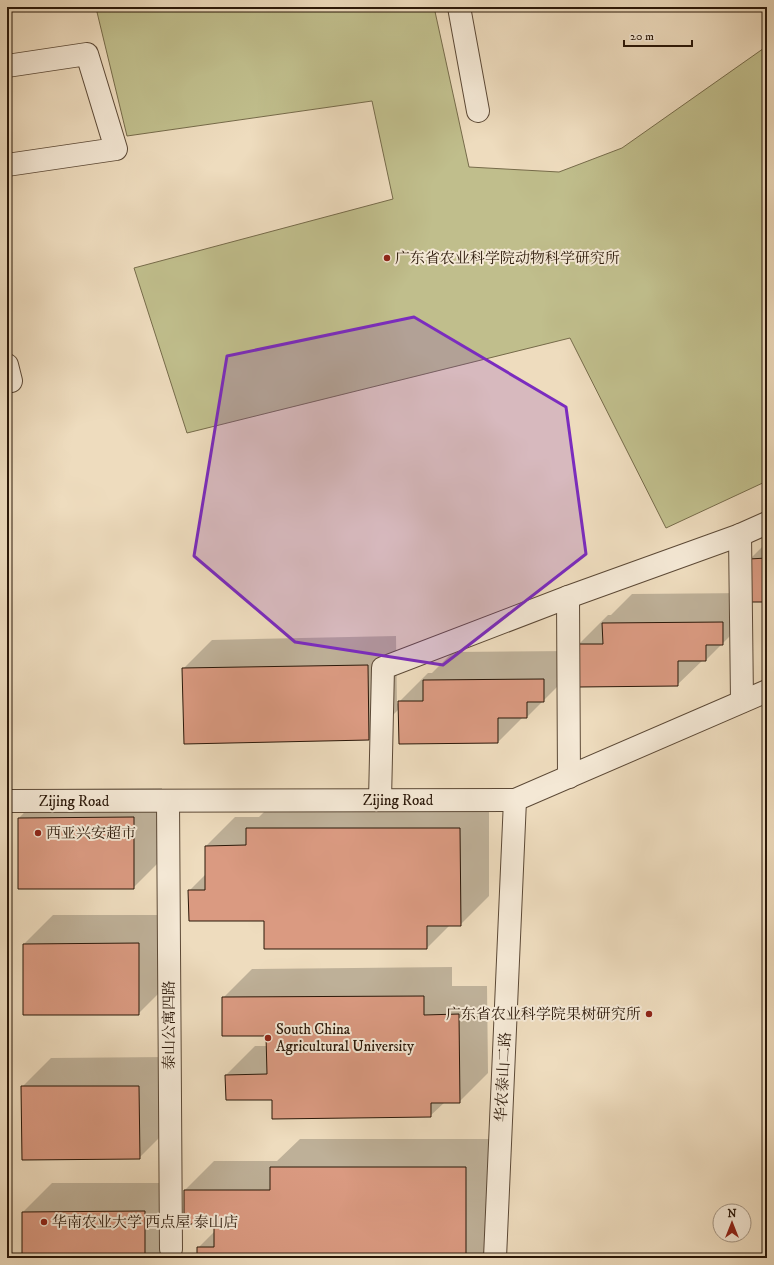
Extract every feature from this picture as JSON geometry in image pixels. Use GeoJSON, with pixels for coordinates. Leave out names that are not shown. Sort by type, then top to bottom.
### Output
{"type":"FeatureCollection","features":[{"type":"Feature","properties":{"kind":"lane"},"geometry":{"type":"LineString","coordinates":[[459,7],[478,110]]}},
{"type":"Feature","properties":{"kind":"lane"},"geometry":{"type":"LineString","coordinates":[[7,66],[87,54],[116,149],[7,165]]}},
{"type":"Feature","properties":{"kind":"lane"},"geometry":{"type":"LineString","coordinates":[[380,800],[383,668],[568,597],[740,535],[767,522]]}},
{"type":"Feature","properties":{"kind":"lane"},"geometry":{"type":"LineString","coordinates":[[740,535],[742,701]]}},
{"type":"Feature","properties":{"kind":"lane"},"geometry":{"type":"LineString","coordinates":[[568,597],[569,777]]}},
{"type":"Feature","properties":{"kind":"lane","name":"Zijing Road"},"geometry":{"type":"LineString","coordinates":[[7,801],[515,800],[767,691]]}},
{"type":"Feature","properties":{"kind":"lane","name":"华农泰山二路"},"geometry":{"type":"LineString","coordinates":[[495,1258],[515,800]]}},
{"type":"Feature","properties":{"kind":"lane","name":"泰山公寓四路"},"geometry":{"type":"LineString","coordinates":[[168,801],[171,1249]]}},
{"type":"Feature","properties":{"kind":"highlighted area"},"geometry":{"type":"Polygon","coordinates":[[[414,317],[566,407],[586,554],[443,665],[295,642],[194,556],[227,356],[414,317]]]}},
{"type":"Feature","properties":{"kind":"shaded area"},"geometry":{"type":"Polygon","coordinates":[[[434,7],[469,167],[559,172],[622,148],[767,46],[767,481],[666,528],[570,338],[187,433],[134,268],[393,199],[372,101],[127,136],[96,8],[434,7]]]}},
{"type":"Feature","properties":{"kind":"building"},"geometry":{"type":"Polygon","coordinates":[[[767,558],[767,602],[750,602],[749,559],[767,558]]]}},
{"type":"Feature","properties":{"kind":"building"},"geometry":{"type":"Polygon","coordinates":[[[723,622],[723,645],[706,645],[706,661],[678,661],[678,686],[578,687],[578,644],[603,644],[602,623],[723,622]]]}},
{"type":"Feature","properties":{"kind":"building"},"geometry":{"type":"Polygon","coordinates":[[[368,665],[369,740],[184,744],[182,668],[368,665]]]}},
{"type":"Feature","properties":{"kind":"building"},"geometry":{"type":"Polygon","coordinates":[[[544,679],[544,702],[527,702],[527,718],[498,718],[498,743],[399,744],[398,701],[423,701],[423,680],[544,679]]]}},
{"type":"Feature","properties":{"kind":"building"},"geometry":{"type":"Polygon","coordinates":[[[134,817],[134,889],[18,889],[18,818],[134,817]]]}},
{"type":"Feature","properties":{"kind":"building"},"geometry":{"type":"Polygon","coordinates":[[[246,828],[460,828],[461,926],[427,926],[427,949],[264,949],[264,921],[189,921],[188,890],[205,890],[205,846],[246,845],[246,828]]]}},
{"type":"Feature","properties":{"kind":"building"},"geometry":{"type":"Polygon","coordinates":[[[139,943],[139,1015],[23,1015],[23,944],[139,943]]]}},
{"type":"Feature","properties":{"kind":"building"},"geometry":{"type":"Polygon","coordinates":[[[424,996],[424,1015],[459,1014],[460,1103],[431,1103],[431,1117],[272,1119],[272,1100],[226,1100],[225,1075],[267,1074],[266,1036],[222,1036],[222,997],[424,996]]]}},
{"type":"Feature","properties":{"kind":"building"},"geometry":{"type":"Polygon","coordinates":[[[21,1086],[139,1086],[140,1159],[22,1160],[21,1086]]]}},
{"type":"Feature","properties":{"kind":"building"},"geometry":{"type":"Polygon","coordinates":[[[270,1167],[466,1167],[466,1258],[197,1258],[197,1247],[214,1247],[214,1224],[184,1224],[184,1190],[270,1190],[270,1167]]]}},
{"type":"Feature","properties":{"kind":"building"},"geometry":{"type":"Polygon","coordinates":[[[145,1211],[145,1258],[22,1258],[22,1212],[145,1211]]]}},
{"type":"Feature","properties":{"kind":"place","name":"广东省农业科学院动物科学研究所"},"geometry":{"type":"Point","coordinates":[387,258]}},
{"type":"Feature","properties":{"kind":"place","name":"西亚兴安超市"},"geometry":{"type":"Point","coordinates":[38,833]}},
{"type":"Feature","properties":{"kind":"place","name":"广东省农业科学院果树研究所"},"geometry":{"type":"Point","coordinates":[649,1014]}},
{"type":"Feature","properties":{"kind":"place","name":"South China Agricultural University"},"geometry":{"type":"Point","coordinates":[268,1038]}},
{"type":"Feature","properties":{"kind":"place","name":"华南农业大学 西点屋 泰山店"},"geometry":{"type":"Point","coordinates":[44,1222]}}]}
